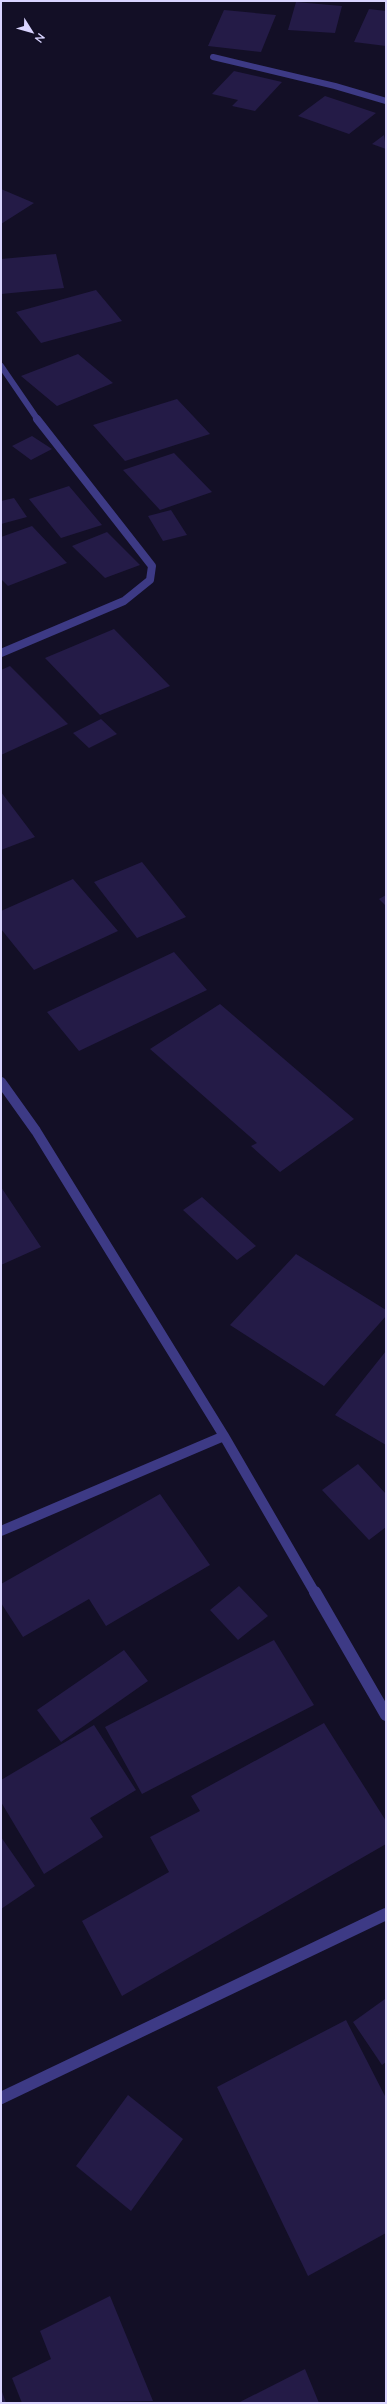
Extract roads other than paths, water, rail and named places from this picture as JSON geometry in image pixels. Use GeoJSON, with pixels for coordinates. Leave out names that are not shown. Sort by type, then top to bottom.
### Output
{"type":"FeatureCollection","features":[{"type":"Feature","properties":{"kind":"street"},"geometry":{"type":"LineString","coordinates":[[213,57],[335,86],[386,102]]}},
{"type":"Feature","properties":{"kind":"street"},"geometry":{"type":"LineString","coordinates":[[1,366],[23,401],[132,538],[152,566],[150,580],[124,601],[1,653]]}},
{"type":"Feature","properties":{"kind":"street"},"geometry":{"type":"LineString","coordinates":[[1,1082],[36,1131],[224,1436],[386,1715]]}},
{"type":"Feature","properties":{"kind":"street"},"geometry":{"type":"LineString","coordinates":[[1,1531],[224,1436]]}},
{"type":"Feature","properties":{"kind":"street"},"geometry":{"type":"LineString","coordinates":[[1,2098],[386,1914]]}}]}
